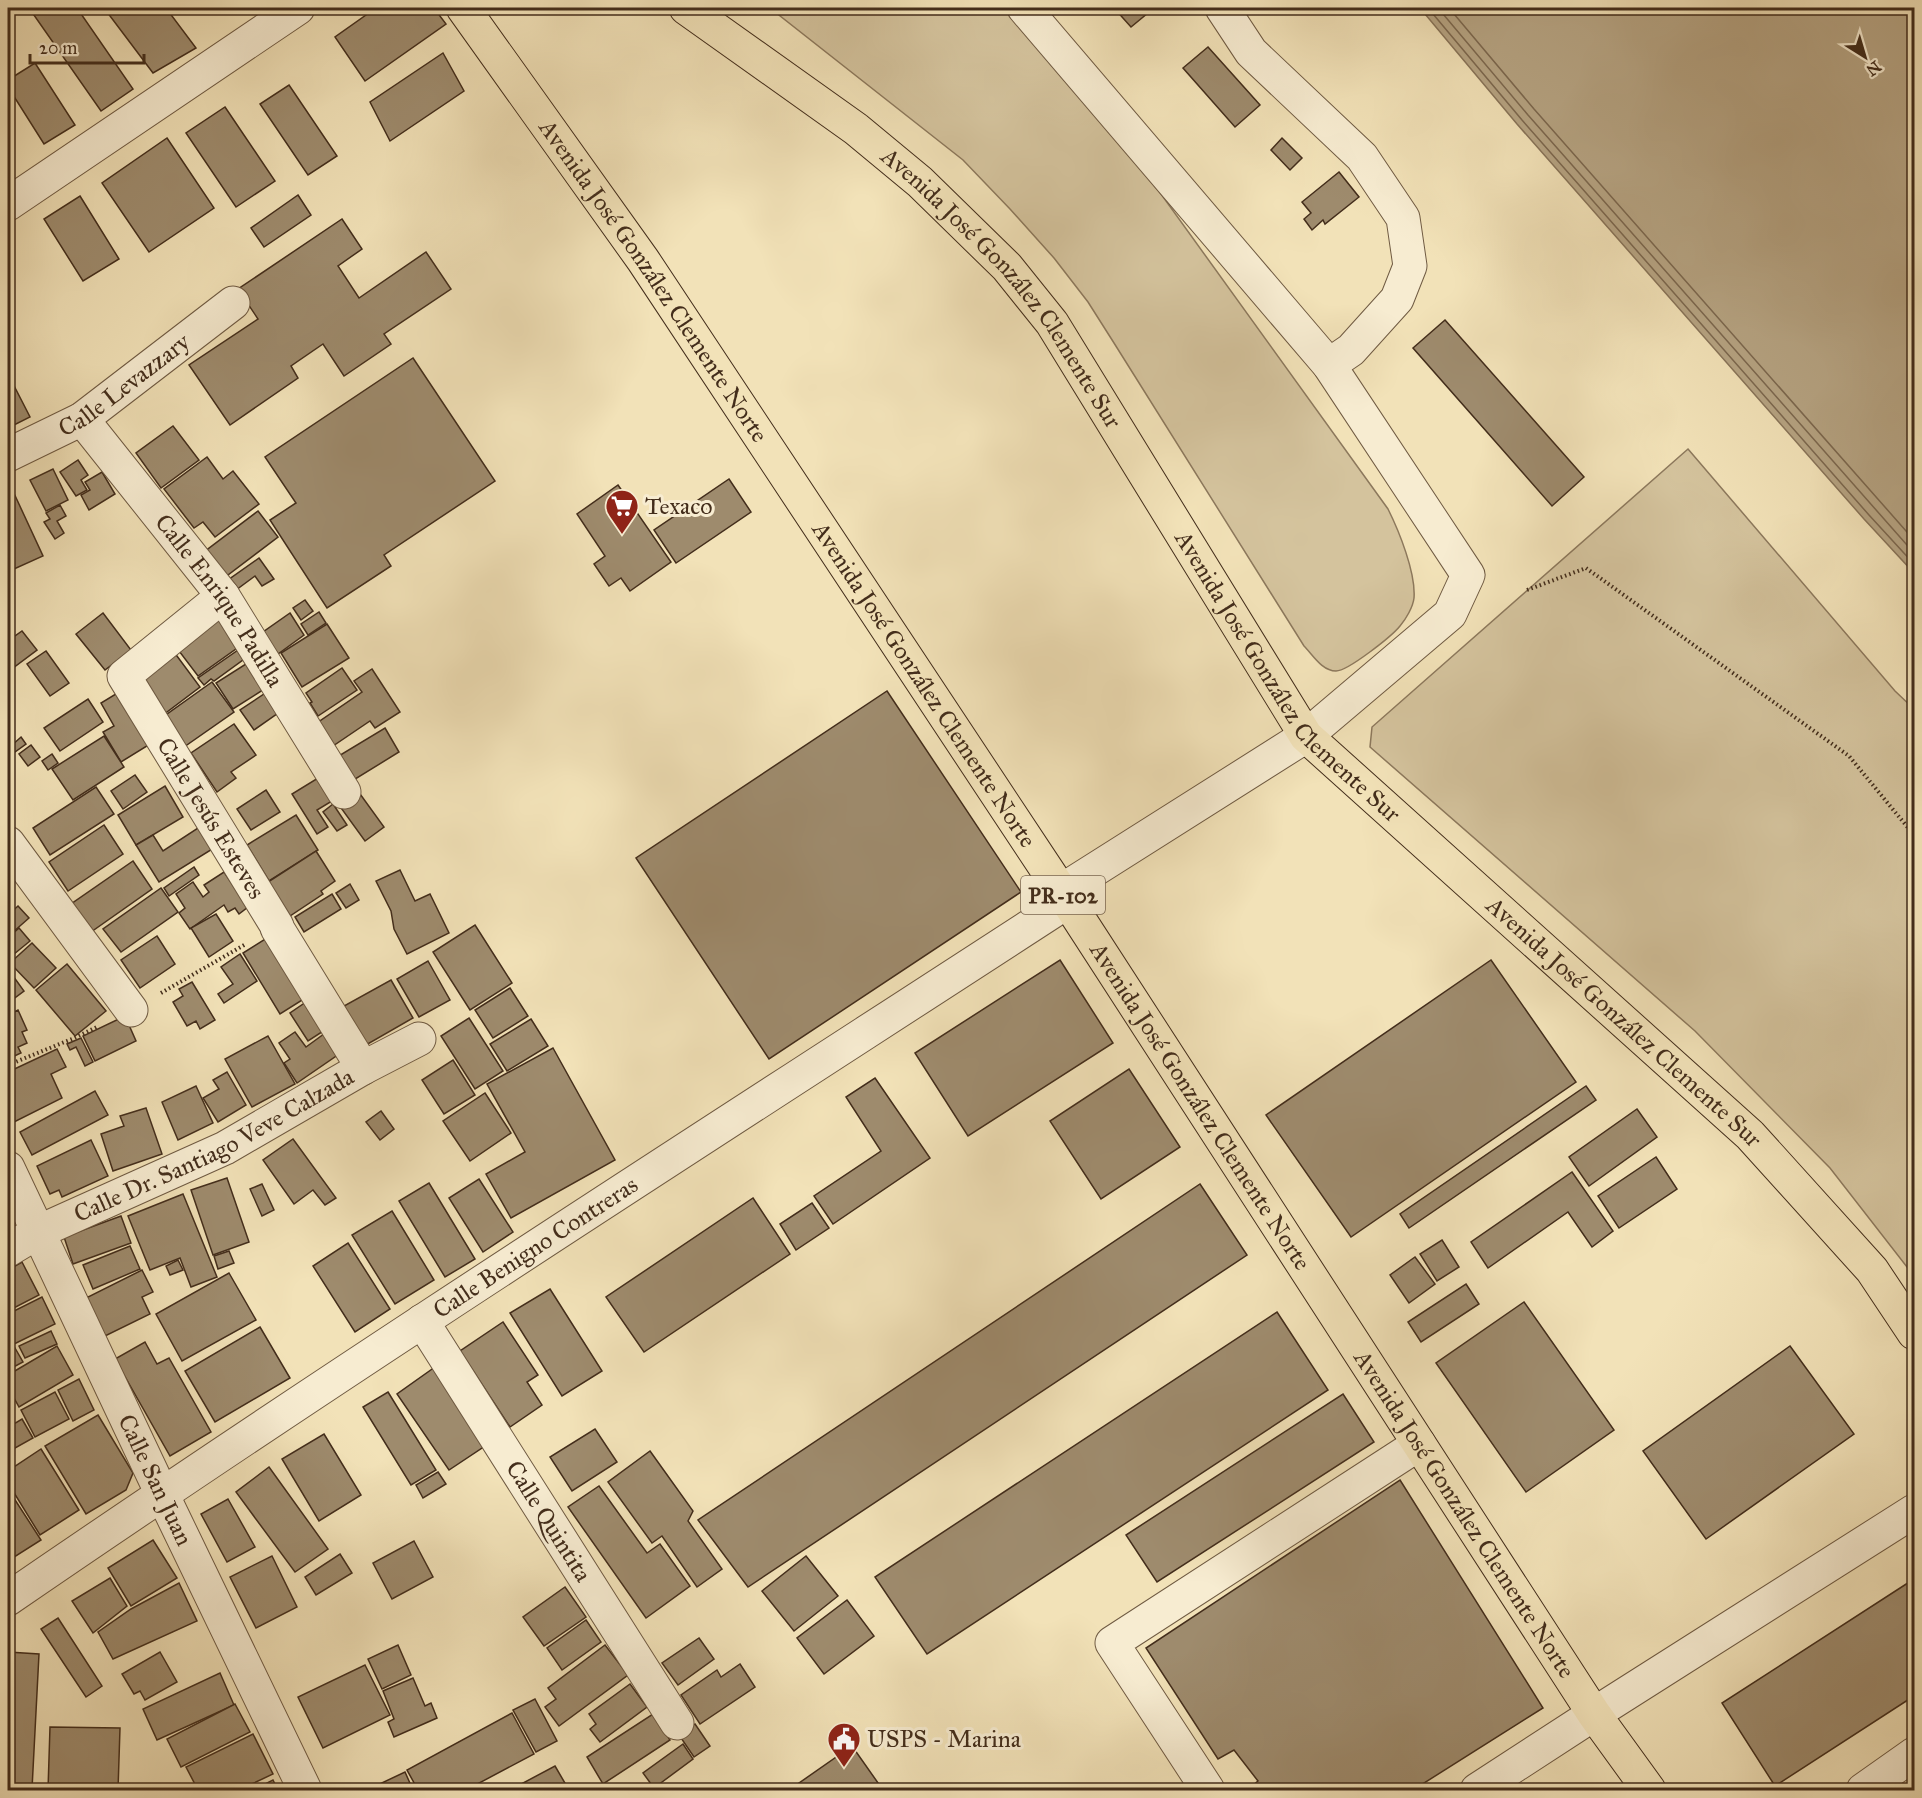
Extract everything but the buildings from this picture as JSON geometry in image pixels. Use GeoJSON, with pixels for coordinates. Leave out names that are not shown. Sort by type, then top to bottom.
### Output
{"type":"FeatureCollection","features":[{"type":"Feature","properties":{"kind":"main road","name":"Avenida José González Clemente Norte"},"geometry":{"type":"LineString","coordinates":[[463,8],[643,260],[1064,896],[1594,1714],[1649,1791]]}},
{"type":"Feature","properties":{"kind":"main road","name":"Avenida José González Clemente Sur"},"geometry":{"type":"LineString","coordinates":[[686,8],[856,129],[920,182],[1007,267],[1052,323],[1306,736],[1750,1135],[1872,1270],[1914,1333]]}},
{"type":"Feature","properties":{"kind":"street"},"geometry":{"type":"LineString","coordinates":[[8,204],[298,8]]}},
{"type":"Feature","properties":{"kind":"street"},"geometry":{"type":"LineString","coordinates":[[1024,8],[1329,364],[1351,350],[1396,299],[1410,266],[1403,218],[1362,157],[1251,52],[1222,8]]}},
{"type":"Feature","properties":{"kind":"street","name":"Calle Levazzary"},"geometry":{"type":"LineString","coordinates":[[8,455],[82,419],[233,303]]}},
{"type":"Feature","properties":{"kind":"street","name":"Calle Benigno Contreras"},"geometry":{"type":"LineString","coordinates":[[8,1599],[422,1321],[1306,736],[1450,614],[1468,575],[1329,364]]}},
{"type":"Feature","properties":{"kind":"street","name":"Calle Enrique Padilla"},"geometry":{"type":"LineString","coordinates":[[82,419],[223,596],[344,792]]}},
{"type":"Feature","properties":{"kind":"street","name":"Calle Jesús Esteves"},"geometry":{"type":"LineString","coordinates":[[223,596],[124,676],[363,1068]]}},
{"type":"Feature","properties":{"kind":"street"},"geometry":{"type":"LineString","coordinates":[[8,843],[130,1010]]}},
{"type":"Feature","properties":{"kind":"street","name":"Calle Dr. Santiago Veve Calzada"},"geometry":{"type":"LineString","coordinates":[[8,1250],[38,1232],[225,1148],[418,1039]]}},
{"type":"Feature","properties":{"kind":"street","name":"Calle San Juan"},"geometry":{"type":"LineString","coordinates":[[8,1168],[305,1791]]}},
{"type":"Feature","properties":{"kind":"street","name":"Calle Quintita"},"geometry":{"type":"LineString","coordinates":[[422,1321],[677,1722]]}},
{"type":"Feature","properties":{"kind":"street"},"geometry":{"type":"LineString","coordinates":[[1208,1791],[1112,1643],[1419,1444]]}},
{"type":"Feature","properties":{"kind":"street"},"geometry":{"type":"LineString","coordinates":[[1477,1791],[1914,1511]]}},
{"type":"Feature","properties":{"kind":"street"},"geometry":{"type":"LineString","coordinates":[[1863,1791],[1914,1754]]}},
{"type":"Feature","properties":{"kind":"path"},"geometry":{"type":"LineString","coordinates":[[1527,590],[1586,568],[1849,756],[1914,835]]}},
{"type":"Feature","properties":{"kind":"shaded area"},"geometry":{"type":"Polygon","coordinates":[[[770,8],[1010,8],[1161,194],[1388,509],[1406,552],[1414,588],[1411,609],[1395,631],[1370,652],[1342,669],[1331,670],[1318,662],[1304,646],[1088,302],[1054,258],[963,160],[770,8]]]}},
{"type":"Feature","properties":{"kind":"shaded area"},"geometry":{"type":"Polygon","coordinates":[[[1688,449],[1895,691],[1914,709],[1914,1276],[1830,1168],[1695,1031],[1370,747],[1372,727],[1688,449]]]}},
{"type":"Feature","properties":{"kind":"water"},"geometry":{"type":"Polygon","coordinates":[[[1420,8],[1914,8],[1914,573],[1517,124],[1420,8]]]}},
{"type":"Feature","properties":{"kind":"place","name":"Texaco"},"geometry":{"type":"Point","coordinates":[622,535]}},
{"type":"Feature","properties":{"kind":"place","name":"USPS - Marina"},"geometry":{"type":"Point","coordinates":[844,1768]}}]}
